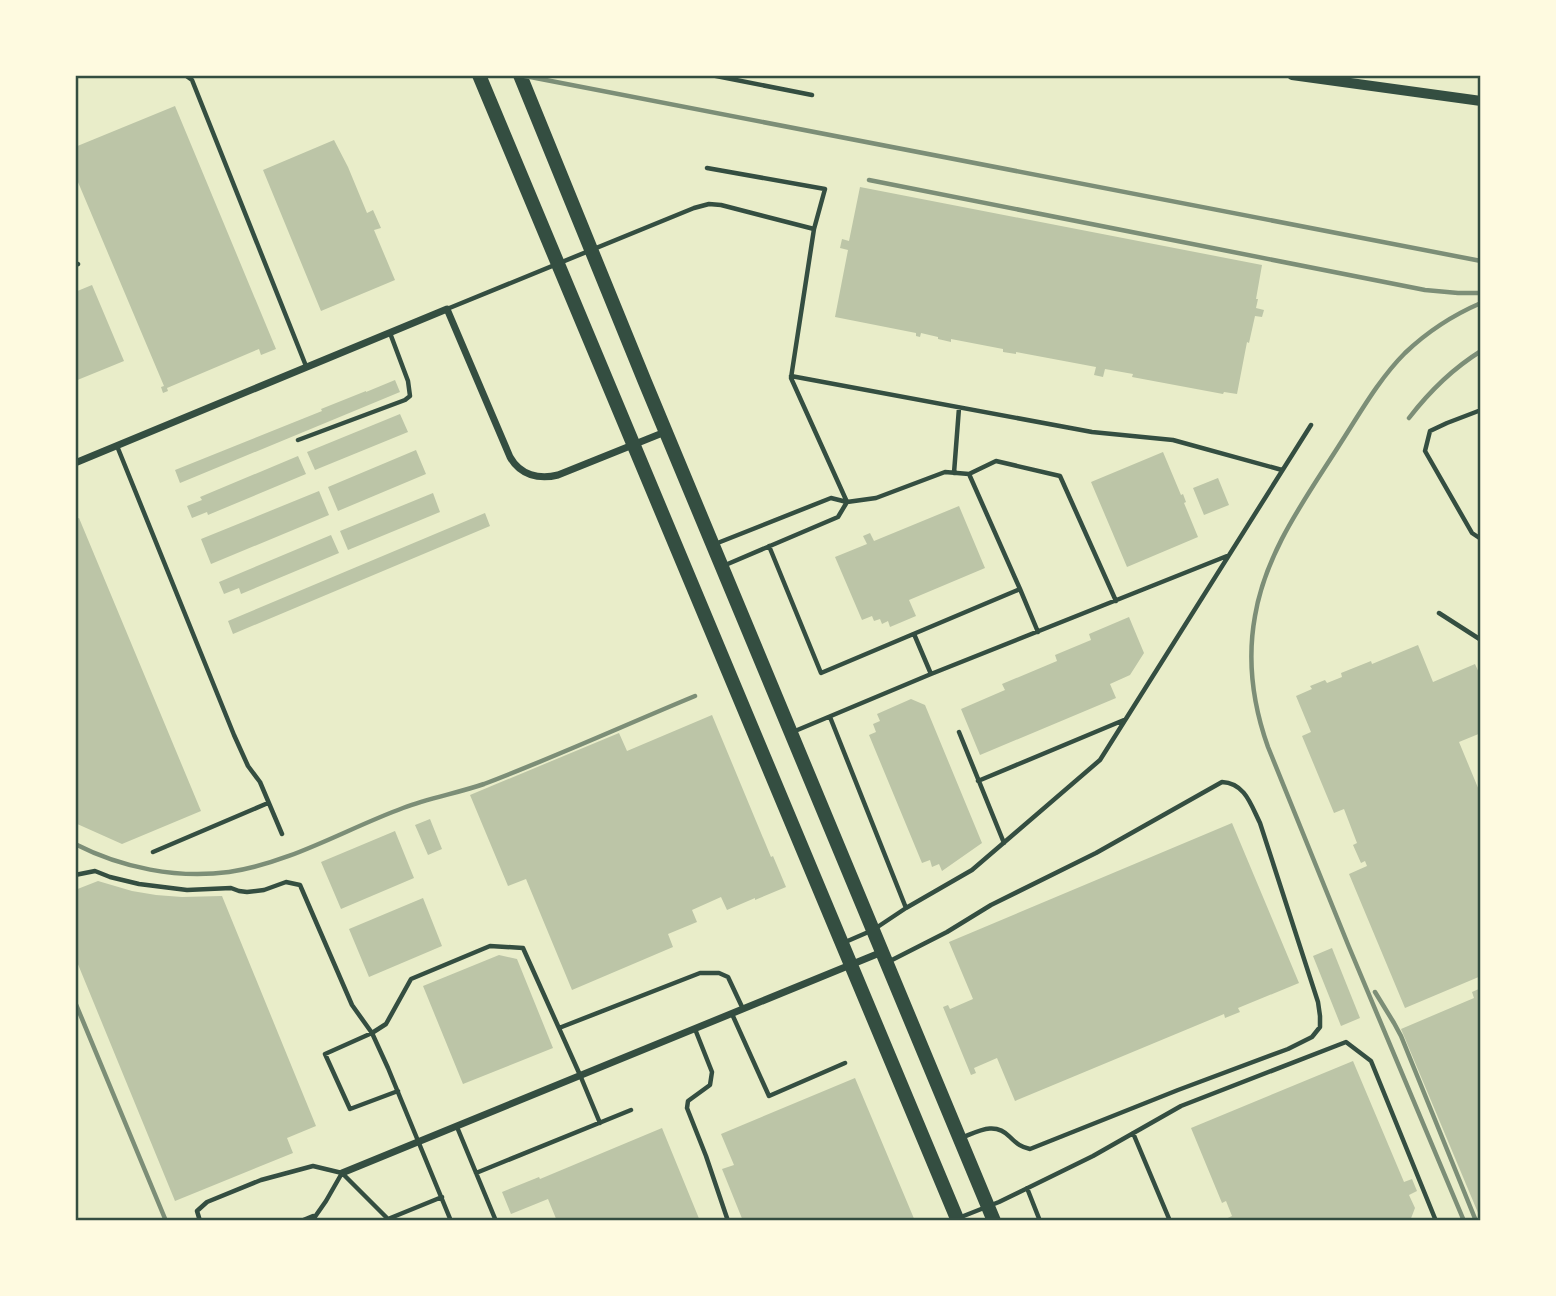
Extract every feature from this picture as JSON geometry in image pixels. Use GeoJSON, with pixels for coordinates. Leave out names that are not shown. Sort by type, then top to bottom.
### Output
{"type":"FeatureCollection","features":[{"type":"Feature","properties":{"kind":"main road"},"geometry":{"type":"LineString","coordinates":[[479,75],[957,1220]]}},
{"type":"Feature","properties":{"kind":"main road"},"geometry":{"type":"LineString","coordinates":[[520,75],[994,1221]]}},
{"type":"Feature","properties":{"kind":"street"},"geometry":{"type":"LineString","coordinates":[[1292,75],[1481,101]]}},
{"type":"Feature","properties":{"kind":"street"},"geometry":{"type":"LineString","coordinates":[[75,463],[447,309],[510,457],[519,468],[533,476],[551,477],[666,432]]}},
{"type":"Feature","properties":{"kind":"street"},"geometry":{"type":"LineString","coordinates":[[342,1173],[851,965],[884,958]]}},
{"type":"Feature","properties":{"kind":"lane"},"geometry":{"type":"LineString","coordinates":[[185,75],[192,80],[307,367]]}},
{"type":"Feature","properties":{"kind":"lane"},"geometry":{"type":"LineString","coordinates":[[710,75],[813,95]]}},
{"type":"Feature","properties":{"kind":"lane"},"geometry":{"type":"LineString","coordinates":[[707,168],[825,189],[814,229],[791,376],[847,502]]}},
{"type":"Feature","properties":{"kind":"lane"},"geometry":{"type":"LineString","coordinates":[[447,309],[709,204],[814,229]]}},
{"type":"Feature","properties":{"kind":"lane"},"geometry":{"type":"LineString","coordinates":[[298,440],[410,396],[408,381],[390,333]]}},
{"type":"Feature","properties":{"kind":"lane"},"geometry":{"type":"LineString","coordinates":[[791,376],[1092,432],[1173,440],[1282,470]]}},
{"type":"Feature","properties":{"kind":"lane"},"geometry":{"type":"LineString","coordinates":[[954,473],[959,408]]}},
{"type":"Feature","properties":{"kind":"lane"},"geometry":{"type":"LineString","coordinates":[[1481,410],[1430,431],[1425,451],[1472,533],[1481,539]]}},
{"type":"Feature","properties":{"kind":"lane"},"geometry":{"type":"LineString","coordinates":[[842,943],[873,930],[972,870],[1100,760],[1311,425]]}},
{"type":"Feature","properties":{"kind":"lane"},"geometry":{"type":"LineString","coordinates":[[117,446],[247,766],[260,782],[282,834]]}},
{"type":"Feature","properties":{"kind":"lane"},"geometry":{"type":"LineString","coordinates":[[713,545],[831,498],[847,502],[876,498],[945,472],[969,474],[996,461],[1060,476],[1116,601]]}},
{"type":"Feature","properties":{"kind":"lane"},"geometry":{"type":"LineString","coordinates":[[969,474],[1038,632]]}},
{"type":"Feature","properties":{"kind":"lane"},"geometry":{"type":"LineString","coordinates":[[721,566],[838,517],[847,502]]}},
{"type":"Feature","properties":{"kind":"lane"},"geometry":{"type":"LineString","coordinates":[[769,546],[821,673],[1020,589]]}},
{"type":"Feature","properties":{"kind":"lane"},"geometry":{"type":"LineString","coordinates":[[790,732],[1227,556]]}},
{"type":"Feature","properties":{"kind":"lane"},"geometry":{"type":"LineString","coordinates":[[1439,613],[1481,640]]}},
{"type":"Feature","properties":{"kind":"lane"},"geometry":{"type":"LineString","coordinates":[[914,634],[931,674]]}},
{"type":"Feature","properties":{"kind":"lane"},"geometry":{"type":"LineString","coordinates":[[830,717],[906,908]]}},
{"type":"Feature","properties":{"kind":"lane"},"geometry":{"type":"LineString","coordinates":[[978,780],[1125,720]]}},
{"type":"Feature","properties":{"kind":"lane"},"geometry":{"type":"LineString","coordinates":[[959,732],[1004,843]]}},
{"type":"Feature","properties":{"kind":"lane"},"geometry":{"type":"LineString","coordinates":[[884,958],[947,932],[991,905],[1096,853],[1222,782],[1231,783],[1241,789],[1260,823],[1318,1002],[1320,1027],[1312,1037],[1288,1049],[1030,1149],[1020,1146],[999,1128],[960,1139]]}},
{"type":"Feature","properties":{"kind":"lane"},"geometry":{"type":"LineString","coordinates":[[153,852],[268,803]]}},
{"type":"Feature","properties":{"kind":"lane"},"geometry":{"type":"LineString","coordinates":[[75,875],[95,871],[139,884],[187,890],[231,888],[247,892],[264,890],[286,882],[300,885],[352,1005],[372,1033],[451,1221]]}},
{"type":"Feature","properties":{"kind":"lane"},"geometry":{"type":"LineString","coordinates":[[398,1091],[350,1109],[325,1054],[386,1024],[411,979],[490,946],[523,948],[600,1123]]}},
{"type":"Feature","properties":{"kind":"lane"},"geometry":{"type":"LineString","coordinates":[[559,1028],[700,973],[727,976],[743,1009]]}},
{"type":"Feature","properties":{"kind":"lane"},"geometry":{"type":"LineString","coordinates":[[732,1014],[769,1096],[845,1063]]}},
{"type":"Feature","properties":{"kind":"lane"},"geometry":{"type":"LineString","coordinates":[[695,1028],[712,1072],[710,1085],[688,1101],[687,1108],[728,1221]]}},
{"type":"Feature","properties":{"kind":"lane"},"geometry":{"type":"LineString","coordinates":[[957,1220],[1093,1156],[1181,1106],[1346,1042],[1371,1061],[1436,1221]]}},
{"type":"Feature","properties":{"kind":"lane"},"geometry":{"type":"LineString","coordinates":[[476,1173],[631,1110]]}},
{"type":"Feature","properties":{"kind":"lane"},"geometry":{"type":"LineString","coordinates":[[457,1126],[496,1221]]}},
{"type":"Feature","properties":{"kind":"lane"},"geometry":{"type":"LineString","coordinates":[[1133,1133],[1170,1221]]}},
{"type":"Feature","properties":{"kind":"lane"},"geometry":{"type":"LineString","coordinates":[[200,1221],[197,1212],[207,1202],[261,1180],[313,1166],[342,1173],[388,1219],[442,1197]]}},
{"type":"Feature","properties":{"kind":"lane"},"geometry":{"type":"LineString","coordinates":[[312,1221],[342,1173]]}},
{"type":"Feature","properties":{"kind":"lane"},"geometry":{"type":"LineString","coordinates":[[1027,1188],[1040,1221]]}},
{"type":"Feature","properties":{"kind":"lane"},"geometry":{"type":"LineString","coordinates":[[301,1221],[316,1215]]}},
{"type":"Feature","properties":{"kind":"building"},"geometry":{"type":"Polygon","coordinates":[[[175,106],[276,349],[261,355],[259,349],[167,388],[168,391],[163,393],[161,387],[164,386],[75,175],[75,147],[175,106]]]}},
{"type":"Feature","properties":{"kind":"building"},"geometry":{"type":"Polygon","coordinates":[[[334,140],[367,213],[373,210],[381,228],[374,230],[395,280],[321,311],[263,170],[334,140]]]}},
{"type":"Feature","properties":{"kind":"building"},"geometry":{"type":"Polygon","coordinates":[[[860,187],[1262,265],[1256,308],[1264,310],[1262,317],[1255,316],[1237,394],[1223,394],[1132,377],[1133,374],[1105,369],[1103,377],[1094,375],[1096,367],[1003,352],[1003,349],[951,339],[951,342],[921,333],[920,337],[916,336],[916,333],[835,317],[848,250],[840,248],[842,239],[849,241],[860,187]]]}},
{"type":"Feature","properties":{"kind":"building"},"geometry":{"type":"Polygon","coordinates":[[[92,285],[124,361],[75,381],[75,292],[92,285]]]}},
{"type":"Feature","properties":{"kind":"building"},"geometry":{"type":"Polygon","coordinates":[[[395,380],[400,392],[180,483],[175,470],[395,380]]]}},
{"type":"Feature","properties":{"kind":"building"},"geometry":{"type":"Polygon","coordinates":[[[400,414],[408,432],[315,470],[307,452],[400,414]]]}},
{"type":"Feature","properties":{"kind":"building"},"geometry":{"type":"Polygon","coordinates":[[[416,450],[426,474],[338,511],[328,487],[416,450]]]}},
{"type":"Feature","properties":{"kind":"building"},"geometry":{"type":"Polygon","coordinates":[[[1163,452],[1181,495],[1183,494],[1198,537],[1127,567],[1091,482],[1163,452]]]}},
{"type":"Feature","properties":{"kind":"building"},"geometry":{"type":"Polygon","coordinates":[[[298,456],[306,474],[208,515],[207,512],[192,518],[187,506],[202,500],[200,497],[298,456]]]}},
{"type":"Feature","properties":{"kind":"building"},"geometry":{"type":"Polygon","coordinates":[[[1218,478],[1229,505],[1204,515],[1193,488],[1218,478]]]}},
{"type":"Feature","properties":{"kind":"building"},"geometry":{"type":"Polygon","coordinates":[[[319,491],[329,515],[211,564],[201,539],[319,491]]]}},
{"type":"Feature","properties":{"kind":"building"},"geometry":{"type":"Polygon","coordinates":[[[433,493],[440,512],[348,550],[340,531],[433,493]]]}},
{"type":"Feature","properties":{"kind":"building"},"geometry":{"type":"Polygon","coordinates":[[[959,506],[985,568],[909,600],[916,616],[890,627],[888,621],[882,624],[880,619],[874,621],[872,616],[862,620],[835,557],[867,544],[863,536],[870,533],[874,541],[959,506]]]}},
{"type":"Feature","properties":{"kind":"building"},"geometry":{"type":"Polygon","coordinates":[[[485,513],[490,526],[233,634],[228,621],[485,513]]]}},
{"type":"Feature","properties":{"kind":"building"},"geometry":{"type":"Polygon","coordinates":[[[79,518],[201,811],[122,844],[75,823],[75,519],[79,518]]]}},
{"type":"Feature","properties":{"kind":"building"},"geometry":{"type":"Polygon","coordinates":[[[331,535],[339,553],[241,594],[239,588],[224,594],[219,582],[331,535]]]}},
{"type":"Feature","properties":{"kind":"building"},"geometry":{"type":"Polygon","coordinates":[[[1129,617],[1144,653],[1130,675],[1110,684],[1116,698],[980,755],[961,709],[1005,690],[1002,684],[1057,661],[1055,655],[1091,640],[1089,634],[1129,617]]]}},
{"type":"Feature","properties":{"kind":"building"},"geometry":{"type":"Polygon","coordinates":[[[1418,645],[1433,682],[1475,664],[1481,677],[1481,733],[1459,742],[1481,795],[1481,976],[1405,1008],[1349,874],[1367,866],[1365,861],[1361,863],[1353,845],[1357,843],[1344,809],[1334,813],[1302,736],[1311,732],[1296,696],[1312,689],[1310,686],[1342,677],[1341,673],[1371,661],[1372,664],[1418,645]]]}},
{"type":"Feature","properties":{"kind":"building"},"geometry":{"type":"Polygon","coordinates":[[[911,699],[925,705],[982,843],[942,871],[939,864],[932,867],[930,860],[922,863],[869,735],[876,732],[873,724],[880,721],[877,714],[911,699]]]}},
{"type":"Feature","properties":{"kind":"building"},"geometry":{"type":"Polygon","coordinates":[[[712,715],[786,887],[727,910],[721,897],[692,910],[697,922],[668,934],[673,947],[572,990],[526,879],[508,886],[470,795],[619,733],[627,751],[712,715]]]}},
{"type":"Feature","properties":{"kind":"building"},"geometry":{"type":"Polygon","coordinates":[[[430,819],[442,849],[428,855],[415,825],[430,819]]]}},
{"type":"Feature","properties":{"kind":"building"},"geometry":{"type":"Polygon","coordinates":[[[1232,823],[1299,983],[1238,1008],[1240,1012],[1225,1018],[1224,1014],[1015,1101],[997,1058],[974,1068],[976,1073],[971,1075],[943,1007],[948,1005],[950,1009],[973,999],[949,942],[1232,823]]]}},
{"type":"Feature","properties":{"kind":"building"},"geometry":{"type":"Polygon","coordinates":[[[395,831],[414,878],[341,909],[321,862],[395,831]]]}},
{"type":"Feature","properties":{"kind":"building"},"geometry":{"type":"Polygon","coordinates":[[[98,881],[156,895],[222,896],[316,1126],[287,1138],[293,1153],[175,1201],[75,957],[75,890],[98,881]]]}},
{"type":"Feature","properties":{"kind":"building"},"geometry":{"type":"Polygon","coordinates":[[[423,898],[442,946],[369,977],[349,929],[423,898]]]}},
{"type":"Feature","properties":{"kind":"building"},"geometry":{"type":"Polygon","coordinates":[[[1332,948],[1360,1018],[1341,1026],[1313,956],[1332,948]]]}},
{"type":"Feature","properties":{"kind":"building"},"geometry":{"type":"Polygon","coordinates":[[[499,955],[517,959],[553,1048],[463,1084],[423,986],[499,955]]]}},
{"type":"Feature","properties":{"kind":"building"},"geometry":{"type":"Polygon","coordinates":[[[1481,988],[1481,1220],[1401,1029],[1474,998],[1472,992],[1481,988]]]}},
{"type":"Feature","properties":{"kind":"building"},"geometry":{"type":"Polygon","coordinates":[[[1353,1061],[1404,1182],[1412,1179],[1417,1191],[1409,1195],[1415,1208],[1410,1221],[1221,1221],[1232,1216],[1226,1201],[1222,1203],[1191,1128],[1353,1061]]]}},
{"type":"Feature","properties":{"kind":"building"},"geometry":{"type":"Polygon","coordinates":[[[855,1078],[915,1221],[743,1221],[722,1169],[734,1165],[721,1134],[855,1078]]]}},
{"type":"Feature","properties":{"kind":"building"},"geometry":{"type":"Polygon","coordinates":[[[662,1128],[700,1221],[557,1221],[548,1199],[511,1214],[502,1192],[662,1128]]]}},
{"type":"Feature","properties":{"kind":"railway"},"geometry":{"type":"LineString","coordinates":[[520,75],[1481,261]]}},
{"type":"Feature","properties":{"kind":"railway"},"geometry":{"type":"LineString","coordinates":[[869,180],[1425,290],[1481,293]]}},
{"type":"Feature","properties":{"kind":"railway"},"geometry":{"type":"LineString","coordinates":[[1464,1221],[1268,747],[1255,699],[1252,649],[1260,592],[1278,547],[1301,505],[1370,397],[1413,345],[1460,313],[1481,303]]}},
{"type":"Feature","properties":{"kind":"railway"},"geometry":{"type":"LineString","coordinates":[[1409,418],[1460,365],[1481,351]]}},
{"type":"Feature","properties":{"kind":"railway"},"geometry":{"type":"LineString","coordinates":[[75,844],[131,865],[170,873],[209,874],[252,868],[296,853],[403,808],[484,784],[695,696]]}},
{"type":"Feature","properties":{"kind":"railway"},"geometry":{"type":"LineString","coordinates":[[1375,992],[1401,1036],[1476,1221]]}},
{"type":"Feature","properties":{"kind":"railway"},"geometry":{"type":"LineString","coordinates":[[75,1002],[166,1221]]}}]}
